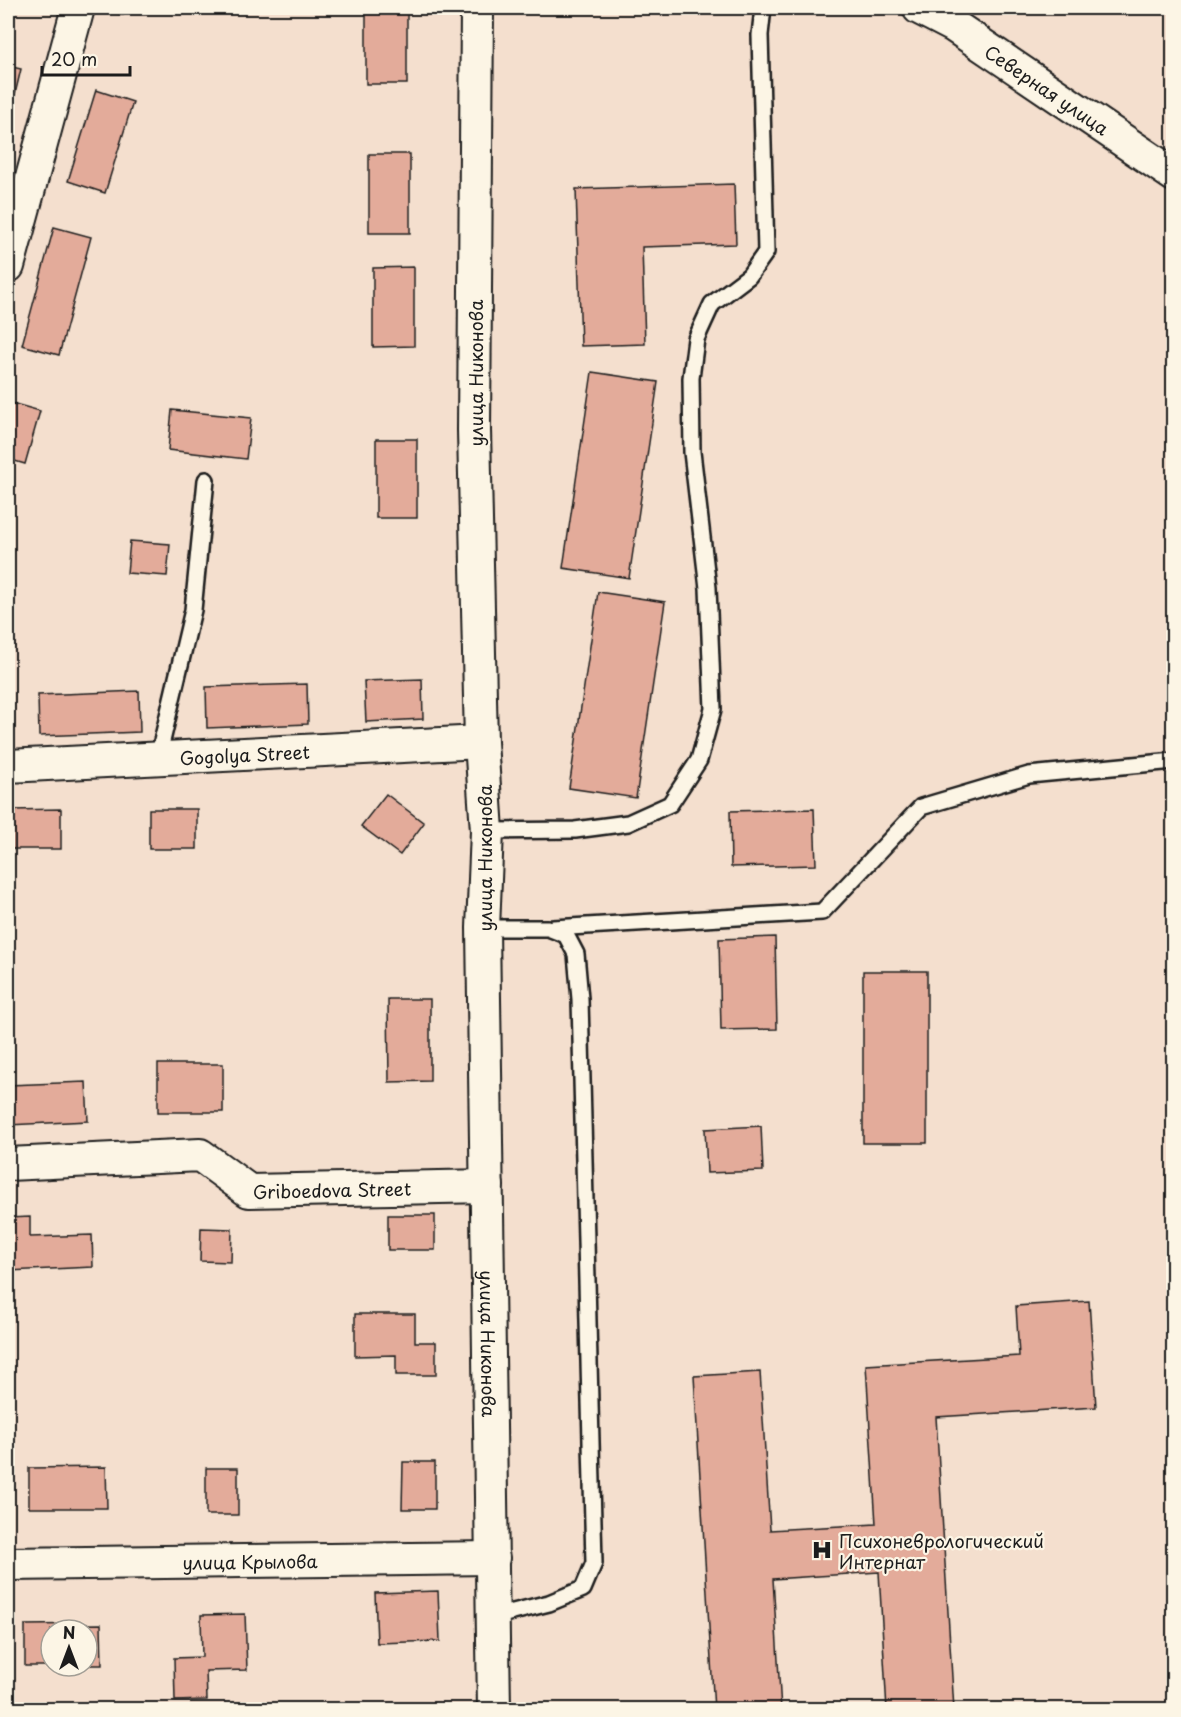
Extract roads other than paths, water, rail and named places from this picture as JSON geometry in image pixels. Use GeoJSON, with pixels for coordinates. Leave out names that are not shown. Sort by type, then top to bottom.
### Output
{"type":"FeatureCollection","features":[{"type":"Feature","properties":{"kind":"street"},"geometry":{"type":"LineString","coordinates":[[8,266],[78,8]]}},
{"type":"Feature","properties":{"kind":"street","name":"улица Никонова"},"geometry":{"type":"LineString","coordinates":[[477,8],[474,430],[481,742],[487,831],[483,928],[494,1710]]}},
{"type":"Feature","properties":{"kind":"street","name":"Северная улица"},"geometry":{"type":"LineString","coordinates":[[919,8],[954,26],[1173,175]]}},
{"type":"Feature","properties":{"kind":"street","name":"Gogolya Street"},"geometry":{"type":"LineString","coordinates":[[8,766],[481,742]]}},
{"type":"Feature","properties":{"kind":"street","name":"Griboedova Street"},"geometry":{"type":"LineString","coordinates":[[8,1164],[200,1155],[249,1191],[488,1186]]}},
{"type":"Feature","properties":{"kind":"street","name":"улица Крылова"},"geometry":{"type":"LineString","coordinates":[[8,1564],[493,1558]]}},
{"type":"Feature","properties":{"kind":"lane"},"geometry":{"type":"LineString","coordinates":[[487,831],[575,830],[628,824],[670,804],[699,760],[713,709],[708,588],[692,452],[691,378],[696,339],[712,304],[749,276],[766,252],[760,35],[763,8]]}},
{"type":"Feature","properties":{"kind":"lane"},"geometry":{"type":"LineString","coordinates":[[158,758],[193,610],[206,480]]}},
{"type":"Feature","properties":{"kind":"lane"},"geometry":{"type":"LineString","coordinates":[[483,928],[548,928],[822,912],[921,807],[1029,775],[1173,761]]}},
{"type":"Feature","properties":{"kind":"lane"},"geometry":{"type":"LineString","coordinates":[[493,1617],[549,1603],[583,1589],[594,1563],[580,999],[576,954],[566,935],[548,928]]}},
{"type":"Feature","properties":{"kind":"place","name":"Психоневрологический Интернат"},"geometry":{"type":"Point","coordinates":[822,1550]}}]}
